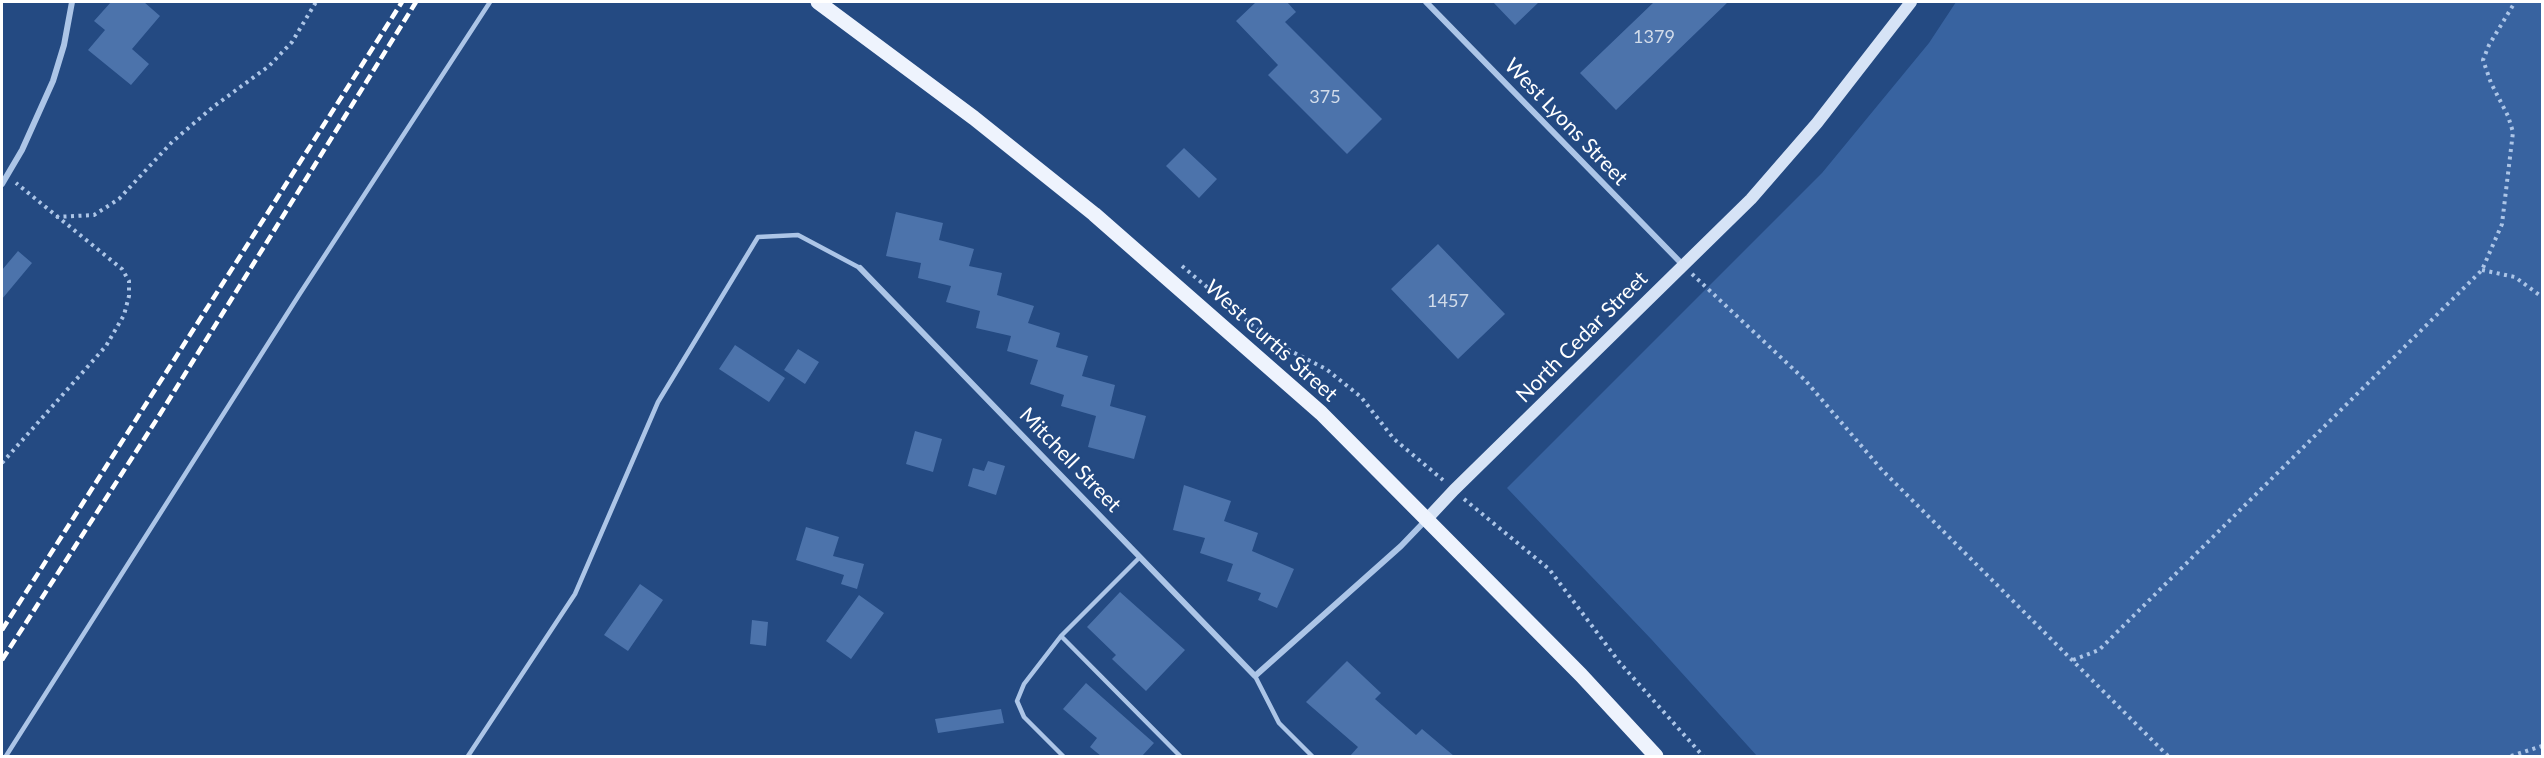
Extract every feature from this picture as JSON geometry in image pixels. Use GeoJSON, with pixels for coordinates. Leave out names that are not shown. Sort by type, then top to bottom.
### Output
{"type":"FeatureCollection","features":[{"type":"Feature","properties":{"kind":"main road","name":"West Curtis Street"},"geometry":{"type":"LineString","coordinates":[[818,2],[974,118],[1094,214],[1321,413],[1581,675],[1656,756]]}},
{"type":"Feature","properties":{"kind":"street"},"geometry":{"type":"LineString","coordinates":[[2,184],[22,150],[53,81],[64,45],[72,2]]}},
{"type":"Feature","properties":{"kind":"street","name":"West Lyons Street"},"geometry":{"type":"LineString","coordinates":[[1426,2],[1683,265]]}},
{"type":"Feature","properties":{"kind":"street","name":"North Cedar Street"},"geometry":{"type":"LineString","coordinates":[[1255,676],[1401,546],[1454,490],[1751,199],[1874,53],[1911,2]]}},
{"type":"Feature","properties":{"kind":"street","name":"Mitchell Street"},"geometry":{"type":"LineString","coordinates":[[860,268],[1255,676]]}},
{"type":"Feature","properties":{"kind":"lane"},"geometry":{"type":"LineString","coordinates":[[6,756],[292,305],[489,2]]}},
{"type":"Feature","properties":{"kind":"lane"},"geometry":{"type":"LineString","coordinates":[[468,756],[575,594],[658,402],[758,237],[798,235],[860,268]]}},
{"type":"Feature","properties":{"kind":"lane"},"geometry":{"type":"LineString","coordinates":[[1063,756],[1024,717],[1017,701],[1024,684],[1061,636],[1140,557]]}},
{"type":"Feature","properties":{"kind":"lane"},"geometry":{"type":"LineString","coordinates":[[1061,636],[1180,756]]}},
{"type":"Feature","properties":{"kind":"lane"},"geometry":{"type":"LineString","coordinates":[[1255,676],[1279,723],[1312,756]]}},
{"type":"Feature","properties":{"kind":"path"},"geometry":{"type":"LineString","coordinates":[[55,217],[94,215],[119,199],[172,142],[213,107],[268,66],[292,42],[316,2]]}},
{"type":"Feature","properties":{"kind":"path"},"geometry":{"type":"LineString","coordinates":[[2073,660],[2099,650],[2482,270],[2502,224],[2513,132],[2483,60],[2489,45],[2515,2]]}},
{"type":"Feature","properties":{"kind":"path"},"geometry":{"type":"LineString","coordinates":[[2,464],[106,346],[124,315],[129,296],[129,281],[122,269],[108,255],[55,217],[7,176]]}},
{"type":"Feature","properties":{"kind":"path"},"geometry":{"type":"LineString","coordinates":[[1683,265],[1805,380],[1882,470],[2168,756]]}},
{"type":"Feature","properties":{"kind":"path"},"geometry":{"type":"LineString","coordinates":[[2482,270],[2515,277],[2542,297]]}},
{"type":"Feature","properties":{"kind":"path"},"geometry":{"type":"LineString","coordinates":[[2511,756],[2542,746]]}},
{"type":"Feature","properties":{"kind":"shaded area"},"geometry":{"type":"Polygon","coordinates":[[[1956,2],[2542,2],[2542,756],[1757,756],[1652,640],[1507,488],[1822,173],[1929,43],[1956,2]]]}},
{"type":"Feature","properties":{"kind":"building"},"geometry":{"type":"Polygon","coordinates":[[[111,2],[144,2],[160,16],[132,49],[149,64],[131,85],[88,50],[105,30],[94,21],[111,2]]]}},
{"type":"Feature","properties":{"kind":"building"},"geometry":{"type":"Polygon","coordinates":[[[1256,2],[1287,2],[1296,12],[1285,22],[1382,119],[1347,154],[1268,75],[1278,65],[1236,21],[1256,2]]]}},
{"type":"Feature","properties":{"kind":"building"},"geometry":{"type":"Polygon","coordinates":[[[1493,2],[1539,2],[1515,25],[1493,2]]]}},
{"type":"Feature","properties":{"kind":"building"},"geometry":{"type":"Polygon","coordinates":[[[1654,2],[1728,2],[1616,110],[1580,73],[1654,2]]]}},
{"type":"Feature","properties":{"kind":"building"},"geometry":{"type":"Polygon","coordinates":[[[1184,148],[1217,179],[1199,198],[1166,166],[1184,148]]]}},
{"type":"Feature","properties":{"kind":"building"},"geometry":{"type":"Polygon","coordinates":[[[896,212],[943,223],[939,240],[974,249],[969,266],[1002,273],[997,295],[1034,306],[1028,323],[1060,333],[1056,347],[1088,356],[1082,376],[1115,385],[1110,406],[1146,416],[1134,459],[1088,447],[1096,416],[1061,406],[1064,395],[1030,384],[1038,360],[1007,351],[1011,336],[976,328],[980,311],[946,302],[951,286],[918,278],[921,263],[886,256],[896,212]]]}},
{"type":"Feature","properties":{"kind":"building"},"geometry":{"type":"Polygon","coordinates":[[[1438,244],[1505,314],[1458,359],[1391,289],[1438,244]]]}},
{"type":"Feature","properties":{"kind":"building"},"geometry":{"type":"Polygon","coordinates":[[[18,251],[32,263],[2,299],[2,270],[18,251]]]}},
{"type":"Feature","properties":{"kind":"building"},"geometry":{"type":"Polygon","coordinates":[[[735,345],[785,378],[769,402],[719,369],[735,345]]]}},
{"type":"Feature","properties":{"kind":"building"},"geometry":{"type":"Polygon","coordinates":[[[798,349],[819,362],[805,384],[784,370],[798,349]]]}},
{"type":"Feature","properties":{"kind":"building"},"geometry":{"type":"Polygon","coordinates":[[[915,431],[942,439],[933,472],[906,464],[915,431]]]}},
{"type":"Feature","properties":{"kind":"building"},"geometry":{"type":"Polygon","coordinates":[[[988,461],[1005,466],[996,495],[968,486],[973,468],[984,471],[988,461]]]}},
{"type":"Feature","properties":{"kind":"building"},"geometry":{"type":"Polygon","coordinates":[[[1184,485],[1231,501],[1224,521],[1258,533],[1252,551],[1294,569],[1277,608],[1258,600],[1261,593],[1227,581],[1233,564],[1200,553],[1205,538],[1173,530],[1184,485]]]}},
{"type":"Feature","properties":{"kind":"building"},"geometry":{"type":"Polygon","coordinates":[[[806,527],[839,537],[833,556],[864,564],[857,589],[841,584],[844,575],[796,560],[806,527]]]}},
{"type":"Feature","properties":{"kind":"building"},"geometry":{"type":"Polygon","coordinates":[[[640,584],[663,600],[628,651],[604,635],[640,584]]]}},
{"type":"Feature","properties":{"kind":"building"},"geometry":{"type":"Polygon","coordinates":[[[1120,592],[1185,650],[1146,691],[1112,659],[1116,655],[1087,627],[1120,592]]]}},
{"type":"Feature","properties":{"kind":"building"},"geometry":{"type":"Polygon","coordinates":[[[859,595],[884,613],[851,659],[826,641],[859,595]]]}},
{"type":"Feature","properties":{"kind":"building"},"geometry":{"type":"Polygon","coordinates":[[[752,620],[768,622],[766,646],[750,644],[752,620]]]}},
{"type":"Feature","properties":{"kind":"building"},"geometry":{"type":"Polygon","coordinates":[[[1347,661],[1381,693],[1375,699],[1416,735],[1422,729],[1454,756],[1350,756],[1358,747],[1306,702],[1347,661]]]}},
{"type":"Feature","properties":{"kind":"building"},"geometry":{"type":"Polygon","coordinates":[[[1086,683],[1154,743],[1142,756],[1101,756],[1090,747],[1097,738],[1063,709],[1086,683]]]}},
{"type":"Feature","properties":{"kind":"building"},"geometry":{"type":"Polygon","coordinates":[[[1001,709],[1004,723],[938,733],[935,719],[1001,709]]]}},
{"type":"Feature","properties":{"kind":"railway"},"geometry":{"type":"LineString","coordinates":[[2,630],[402,2]]}},
{"type":"Feature","properties":{"kind":"railway"},"geometry":{"type":"LineString","coordinates":[[2,660],[157,419],[416,2]]}}]}
